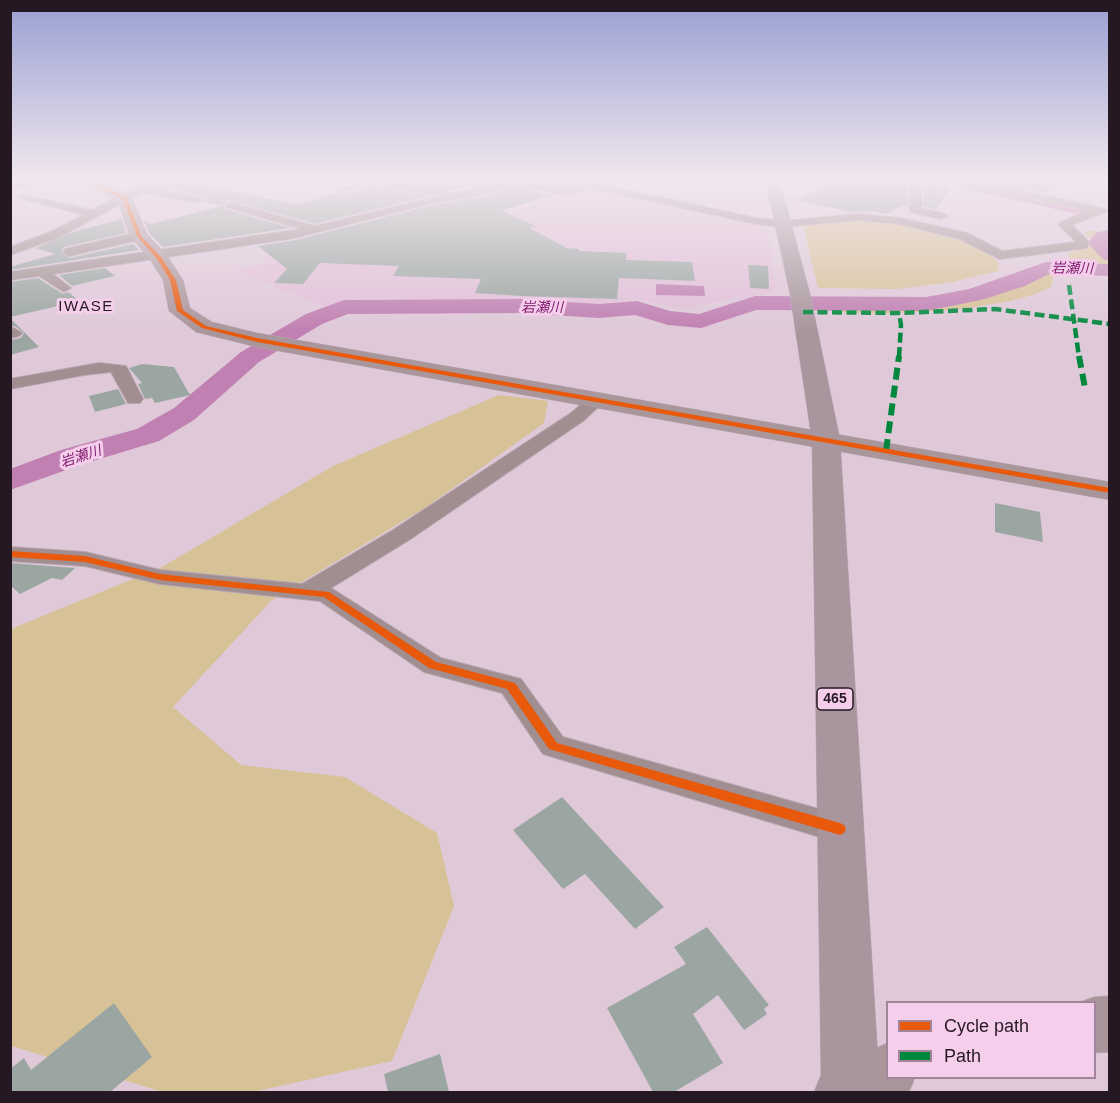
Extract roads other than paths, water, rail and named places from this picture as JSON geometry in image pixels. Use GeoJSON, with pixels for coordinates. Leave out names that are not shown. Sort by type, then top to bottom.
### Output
{"type":"FeatureCollection","features":[{"type":"Feature","properties":{"kind":"highway","name":"465"},"geometry":{"type":"LineString","coordinates":[[783,229],[801,302],[826,440],[840,829],[858,1087]]}},
{"type":"Feature","properties":{"kind":"street"},"geometry":{"type":"LineString","coordinates":[[10,251],[33,244],[63,229]]}},
{"type":"Feature","properties":{"kind":"street"},"geometry":{"type":"LineString","coordinates":[[137,229],[139,236],[173,280],[180,311],[204,327],[257,340],[1110,491]]}},
{"type":"Feature","properties":{"kind":"street"},"geometry":{"type":"LineString","coordinates":[[10,276],[312,229]]}},
{"type":"Feature","properties":{"kind":"street"},"geometry":{"type":"LineString","coordinates":[[942,229],[970,238],[1000,255],[1083,245],[1083,242],[1069,229]]}},
{"type":"Feature","properties":{"kind":"street"},"geometry":{"type":"LineString","coordinates":[[69,252],[139,236]]}},
{"type":"Feature","properties":{"kind":"street"},"geometry":{"type":"LineString","coordinates":[[41,271],[64,288]]}},
{"type":"Feature","properties":{"kind":"street"},"geometry":{"type":"LineString","coordinates":[[10,384],[100,368],[117,368],[120,369],[134,399]]}},
{"type":"Feature","properties":{"kind":"street"},"geometry":{"type":"LineString","coordinates":[[308,591],[401,535],[577,417],[597,399]]}},
{"type":"Feature","properties":{"kind":"street"},"geometry":{"type":"LineString","coordinates":[[10,554],[85,559],[160,577],[326,594],[433,664],[511,686],[553,746],[840,829]]}},
{"type":"Feature","properties":{"kind":"waterway","name":"岩瀬川"},"geometry":{"type":"LineString","coordinates":[[1110,235],[1103,237],[1098,243],[1110,255]]}},
{"type":"Feature","properties":{"kind":"waterway","name":"岩瀬川"},"geometry":{"type":"LineString","coordinates":[[10,480],[72,457],[148,435],[184,414],[250,357],[314,319],[344,307],[519,306],[599,311],[637,308],[668,318],[701,321],[755,303],[926,304],[973,295],[1017,281],[1046,268],[1110,270]]}},
{"type":"Feature","properties":{"kind":"district","name":"IWASE"},"geometry":{"type":"Point","coordinates":[86,307]}}]}
